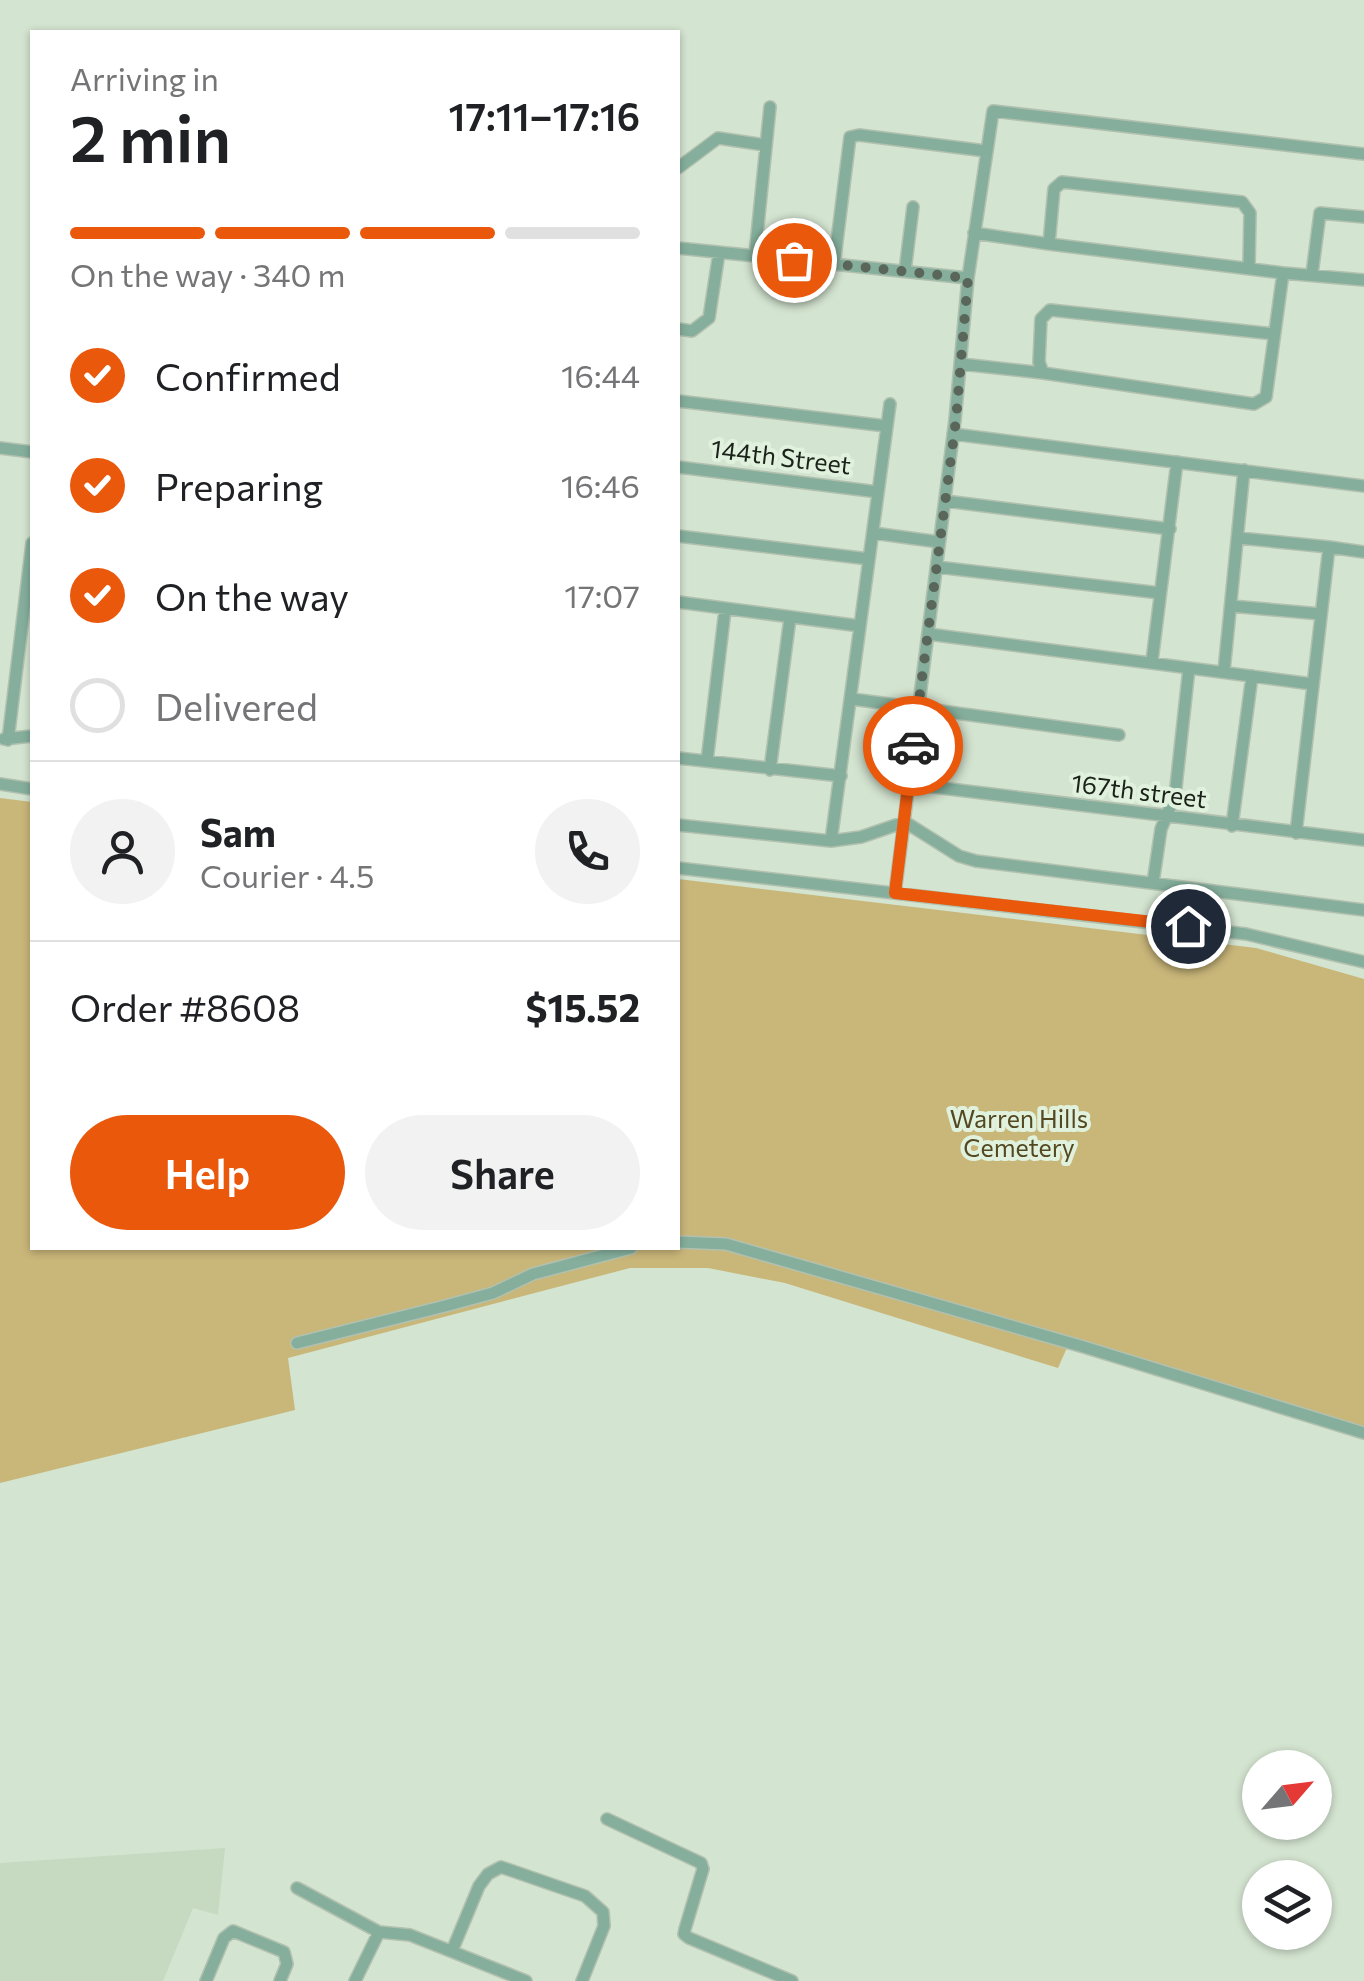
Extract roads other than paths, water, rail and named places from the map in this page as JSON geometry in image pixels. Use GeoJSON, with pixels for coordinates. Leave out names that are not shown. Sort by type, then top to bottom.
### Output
{"type":"FeatureCollection","features":[{"type":"Feature","properties":{"kind":"street"},"geometry":{"type":"LineString","coordinates":[[755,255],[770,107]]}},
{"type":"Feature","properties":{"kind":"street"},"geometry":{"type":"LineString","coordinates":[[895,893],[945,502],[968,278],[993,111],[1364,154]]}},
{"type":"Feature","properties":{"kind":"street"},"geometry":{"type":"LineString","coordinates":[[834,265],[850,137],[986,151]]}},
{"type":"Feature","properties":{"kind":"street"},"geometry":{"type":"LineString","coordinates":[[680,166],[718,138],[765,145]]}},
{"type":"Feature","properties":{"kind":"street"},"geometry":{"type":"LineString","coordinates":[[1050,244],[1054,189],[1062,182],[1242,202],[1250,214],[1249,267]]}},
{"type":"Feature","properties":{"kind":"street"},"geometry":{"type":"LineString","coordinates":[[905,271],[914,207]]}},
{"type":"Feature","properties":{"kind":"street"},"geometry":{"type":"LineString","coordinates":[[1312,274],[1320,212],[1364,217]]}},
{"type":"Feature","properties":{"kind":"street"},"geometry":{"type":"LineString","coordinates":[[974,233],[1364,280]]}},
{"type":"Feature","properties":{"kind":"street"},"geometry":{"type":"LineString","coordinates":[[680,248],[968,278]]}},
{"type":"Feature","properties":{"kind":"street"},"geometry":{"type":"LineString","coordinates":[[680,329],[692,331],[709,318],[719,253]]}},
{"type":"Feature","properties":{"kind":"street"},"geometry":{"type":"LineString","coordinates":[[960,364],[1254,404],[1266,397],[1283,273]]}},
{"type":"Feature","properties":{"kind":"street"},"geometry":{"type":"LineString","coordinates":[[1043,373],[1039,362],[1041,319],[1050,310],[1274,334]]}},
{"type":"Feature","properties":{"kind":"street"},"geometry":{"type":"LineString","coordinates":[[680,401],[886,426]]}},
{"type":"Feature","properties":{"kind":"street"},"geometry":{"type":"LineString","coordinates":[[831,841],[890,404]]}},
{"type":"Feature","properties":{"kind":"street"},"geometry":{"type":"LineString","coordinates":[[953,434],[1364,486]]}},
{"type":"Feature","properties":{"kind":"street"},"geometry":{"type":"LineString","coordinates":[[0,448],[30,452]]}},
{"type":"Feature","properties":{"kind":"street"},"geometry":{"type":"LineString","coordinates":[[1152,661],[1178,462]]}},
{"type":"Feature","properties":{"kind":"street","name":"144th Street"},"geometry":{"type":"LineString","coordinates":[[680,467],[878,492]]}},
{"type":"Feature","properties":{"kind":"street"},"geometry":{"type":"LineString","coordinates":[[1224,671],[1244,470]]}},
{"type":"Feature","properties":{"kind":"street"},"geometry":{"type":"LineString","coordinates":[[945,502],[1170,530]]}},
{"type":"Feature","properties":{"kind":"street"},"geometry":{"type":"LineString","coordinates":[[873,533],[938,542]]}},
{"type":"Feature","properties":{"kind":"street"},"geometry":{"type":"LineString","coordinates":[[680,536],[869,560]]}},
{"type":"Feature","properties":{"kind":"street"},"geometry":{"type":"LineString","coordinates":[[1239,538],[1364,552]]}},
{"type":"Feature","properties":{"kind":"street"},"geometry":{"type":"LineString","coordinates":[[1296,833],[1329,548]]}},
{"type":"Feature","properties":{"kind":"street"},"geometry":{"type":"LineString","coordinates":[[30,557],[4,739],[30,736]]}},
{"type":"Feature","properties":{"kind":"street"},"geometry":{"type":"LineString","coordinates":[[936,567],[1160,594]]}},
{"type":"Feature","properties":{"kind":"street"},"geometry":{"type":"LineString","coordinates":[[680,602],[860,626]]}},
{"type":"Feature","properties":{"kind":"street"},"geometry":{"type":"LineString","coordinates":[[1231,606],[1321,614]]}},
{"type":"Feature","properties":{"kind":"street"},"geometry":{"type":"LineString","coordinates":[[707,761],[725,610]]}},
{"type":"Feature","properties":{"kind":"street"},"geometry":{"type":"LineString","coordinates":[[770,770],[790,618]]}},
{"type":"Feature","properties":{"kind":"street"},"geometry":{"type":"LineString","coordinates":[[928,634],[1312,684]]}},
{"type":"Feature","properties":{"kind":"street"},"geometry":{"type":"LineString","coordinates":[[1153,883],[1159,837],[1175,796],[1190,668]]}},
{"type":"Feature","properties":{"kind":"street"},"geometry":{"type":"LineString","coordinates":[[1232,826],[1252,676]]}},
{"type":"Feature","properties":{"kind":"street"},"geometry":{"type":"LineString","coordinates":[[852,699],[1118,735]]}},
{"type":"Feature","properties":{"kind":"street"},"geometry":{"type":"LineString","coordinates":[[680,758],[841,776]]}},
{"type":"Feature","properties":{"kind":"street"},"geometry":{"type":"LineString","coordinates":[[0,784],[30,790]]}},
{"type":"Feature","properties":{"kind":"street","name":"167th street"},"geometry":{"type":"LineString","coordinates":[[908,784],[1364,840]]}},
{"type":"Feature","properties":{"kind":"street"},"geometry":{"type":"LineString","coordinates":[[680,825],[831,841],[861,837],[905,822]]}},
{"type":"Feature","properties":{"kind":"street"},"geometry":{"type":"LineString","coordinates":[[905,822],[966,859],[1364,910]]}},
{"type":"Feature","properties":{"kind":"street"},"geometry":{"type":"LineString","coordinates":[[680,868],[1246,934],[1364,962]]}},
{"type":"Feature","properties":{"kind":"street"},"geometry":{"type":"LineString","coordinates":[[680,1242],[726,1244],[1364,1433]]}},
{"type":"Feature","properties":{"kind":"street"},"geometry":{"type":"LineString","coordinates":[[297,1343],[445,1306],[493,1292],[532,1274],[623,1250]]}},
{"type":"Feature","properties":{"kind":"street"},"geometry":{"type":"LineString","coordinates":[[607,1819],[701,1862],[703,1869],[684,1934],[688,1938],[792,1981]]}},
{"type":"Feature","properties":{"kind":"street"},"geometry":{"type":"LineString","coordinates":[[452,1951],[484,1878],[494,1870],[508,1868],[591,1899],[603,1912],[604,1926],[582,1981]]}},
{"type":"Feature","properties":{"kind":"street"},"geometry":{"type":"LineString","coordinates":[[297,1888],[379,1932],[410,1936],[526,1981]]}},
{"type":"Feature","properties":{"kind":"street"},"geometry":{"type":"LineString","coordinates":[[206,1981],[224,1938],[233,1931],[284,1952],[287,1964],[280,1981]]}},
{"type":"Feature","properties":{"kind":"street"},"geometry":{"type":"LineString","coordinates":[[355,1981],[379,1932]]}},
{"type":"Feature","properties":{"kind":"park label","name":"Warren Hills Cemetery"},"geometry":{"type":"Point","coordinates":[1019,1134]}}]}
